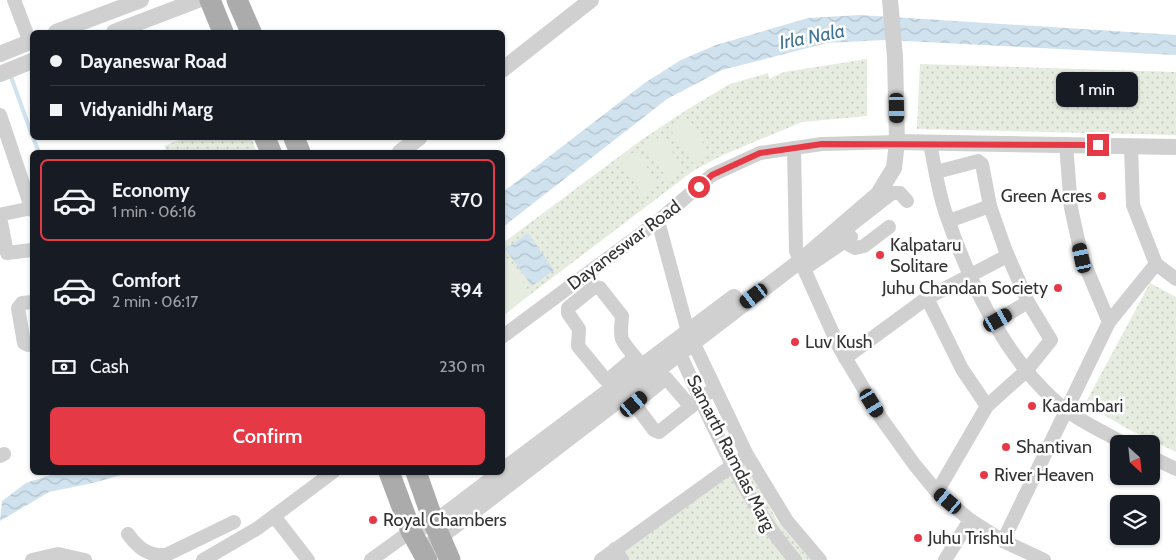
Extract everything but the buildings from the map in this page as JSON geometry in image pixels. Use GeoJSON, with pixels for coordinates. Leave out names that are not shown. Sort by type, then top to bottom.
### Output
{"type":"FeatureCollection","features":[{"type":"Feature","properties":{"kind":"main road"},"geometry":{"type":"LineString","coordinates":[[210,0],[222,30]]}},
{"type":"Feature","properties":{"kind":"main road"},"geometry":{"type":"LineString","coordinates":[[237,0],[249,30]]}},
{"type":"Feature","properties":{"kind":"main road"},"geometry":{"type":"LineString","coordinates":[[391,475],[410,531],[424,556]]}},
{"type":"Feature","properties":{"kind":"main road"},"geometry":{"type":"LineString","coordinates":[[417,475],[450,560]]}},
{"type":"Feature","properties":{"kind":"street"},"geometry":{"type":"LineString","coordinates":[[14,0],[30,40]]}},
{"type":"Feature","properties":{"kind":"street"},"geometry":{"type":"LineString","coordinates":[[61,30],[141,0]]}},
{"type":"Feature","properties":{"kind":"street"},"geometry":{"type":"LineString","coordinates":[[119,30],[198,0]]}},
{"type":"Feature","properties":{"kind":"street"},"geometry":{"type":"LineString","coordinates":[[505,68],[591,0]]}},
{"type":"Feature","properties":{"kind":"street"},"geometry":{"type":"LineString","coordinates":[[889,227],[860,247],[852,247],[846,229],[890,188],[894,168],[897,142],[895,57],[891,3]]}},
{"type":"Feature","properties":{"kind":"street"},"geometry":{"type":"LineString","coordinates":[[4,52],[30,42]]}},
{"type":"Feature","properties":{"kind":"street"},"geometry":{"type":"LineString","coordinates":[[0,74],[26,64]]}},
{"type":"Feature","properties":{"kind":"street"},"geometry":{"type":"LineString","coordinates":[[0,115],[30,203]]}},
{"type":"Feature","properties":{"kind":"street"},"geometry":{"type":"LineString","coordinates":[[403,150],[415,140]]}},
{"type":"Feature","properties":{"kind":"street"},"geometry":{"type":"LineString","coordinates":[[897,142],[1176,147]]}},
{"type":"Feature","properties":{"kind":"street"},"geometry":{"type":"LineString","coordinates":[[800,260],[865,192],[885,166],[897,142]]}},
{"type":"Feature","properties":{"kind":"street","name":"Dayaneswar Road"},"geometry":{"type":"LineString","coordinates":[[505,335],[658,222],[712,175],[760,153],[822,144],[897,142]]}},
{"type":"Feature","properties":{"kind":"street"},"geometry":{"type":"LineString","coordinates":[[930,144],[949,229],[1006,346],[1026,371],[1066,410],[1110,435]]}},
{"type":"Feature","properties":{"kind":"street"},"geometry":{"type":"LineString","coordinates":[[1066,144],[1071,208],[1082,258],[1109,322]]}},
{"type":"Feature","properties":{"kind":"street"},"geometry":{"type":"LineString","coordinates":[[1131,146],[1133,205],[1156,264],[1176,279]]}},
{"type":"Feature","properties":{"kind":"street"},"geometry":{"type":"LineString","coordinates":[[794,148],[800,260],[845,358],[881,418],[937,492],[970,520],[1003,541],[1044,560]]}},
{"type":"Feature","properties":{"kind":"street"},"geometry":{"type":"LineString","coordinates":[[937,492],[988,406],[1026,371],[1051,342],[1028,302],[1007,256],[990,208],[980,162],[944,170]]}},
{"type":"Feature","properties":{"kind":"street"},"geometry":{"type":"LineString","coordinates":[[890,188],[904,196],[907,201]]}},
{"type":"Feature","properties":{"kind":"street"},"geometry":{"type":"LineString","coordinates":[[630,399],[684,342],[800,260],[890,188]]}},
{"type":"Feature","properties":{"kind":"street"},"geometry":{"type":"LineString","coordinates":[[949,229],[990,208]]}},
{"type":"Feature","properties":{"kind":"street"},"geometry":{"type":"LineString","coordinates":[[30,209],[3,214],[0,219],[8,253],[30,250]]}},
{"type":"Feature","properties":{"kind":"street"},"geometry":{"type":"LineString","coordinates":[[658,222],[684,342]]}},
{"type":"Feature","properties":{"kind":"street"},"geometry":{"type":"LineString","coordinates":[[800,260],[848,238]]}},
{"type":"Feature","properties":{"kind":"street"},"geometry":{"type":"LineString","coordinates":[[845,358],[885,320],[1007,256]]}},
{"type":"Feature","properties":{"kind":"street"},"geometry":{"type":"LineString","coordinates":[[1003,541],[1109,322],[1156,264]]}},
{"type":"Feature","properties":{"kind":"street"},"geometry":{"type":"LineString","coordinates":[[638,362],[620,338],[622,316],[600,288],[594,287],[568,308],[568,313],[579,329],[577,342],[580,348],[605,379],[684,342]]}},
{"type":"Feature","properties":{"kind":"street"},"geometry":{"type":"LineString","coordinates":[[927,298],[962,369],[988,406]]}},
{"type":"Feature","properties":{"kind":"street"},"geometry":{"type":"LineString","coordinates":[[30,302],[22,303],[18,308],[24,343],[30,344]]}},
{"type":"Feature","properties":{"kind":"street"},"geometry":{"type":"LineString","coordinates":[[994,322],[1028,302]]}},
{"type":"Feature","properties":{"kind":"street","name":"Samarth Ramdas Marg"},"geometry":{"type":"LineString","coordinates":[[684,342],[714,388],[747,455],[787,521],[820,560]]}},
{"type":"Feature","properties":{"kind":"street","name":"Samarth Ramdas Marg"},"geometry":{"type":"LineString","coordinates":[[684,342],[696,402],[771,532],[795,560]]}},
{"type":"Feature","properties":{"kind":"street"},"geometry":{"type":"LineString","coordinates":[[505,470],[638,362]]}},
{"type":"Feature","properties":{"kind":"street"},"geometry":{"type":"LineString","coordinates":[[371,560],[410,531],[437,530],[630,399],[666,378],[696,402]]}},
{"type":"Feature","properties":{"kind":"street"},"geometry":{"type":"LineString","coordinates":[[630,399],[656,432],[664,429],[714,388]]}},
{"type":"Feature","properties":{"kind":"street"},"geometry":{"type":"LineString","coordinates":[[601,560],[618,555],[747,455]]}},
{"type":"Feature","properties":{"kind":"street"},"geometry":{"type":"LineString","coordinates":[[1160,461],[1176,469]]}},
{"type":"Feature","properties":{"kind":"street"},"geometry":{"type":"LineString","coordinates":[[203,560],[274,516],[329,475]]}},
{"type":"Feature","properties":{"kind":"street"},"geometry":{"type":"LineString","coordinates":[[424,556],[437,530],[499,475]]}},
{"type":"Feature","properties":{"kind":"street"},"geometry":{"type":"LineString","coordinates":[[274,516],[308,560]]}},
{"type":"Feature","properties":{"kind":"street"},"geometry":{"type":"LineString","coordinates":[[945,560],[970,520]]}},
{"type":"Feature","properties":{"kind":"street"},"geometry":{"type":"LineString","coordinates":[[128,534],[136,546],[142,550],[158,556],[172,557],[234,522]]}},
{"type":"Feature","properties":{"kind":"street"},"geometry":{"type":"LineString","coordinates":[[32,560],[58,554],[85,560]]}},
{"type":"Feature","properties":{"kind":"shaded area"},"geometry":{"type":"Polygon","coordinates":[[[867,59],[867,116],[802,122],[723,155],[693,171],[531,294],[505,259],[505,242],[644,138],[688,109],[730,84],[768,73],[769,79],[784,72],[867,59]]]}},
{"type":"Feature","properties":{"kind":"shaded area"},"geometry":{"type":"Polygon","coordinates":[[[920,64],[1176,72],[1176,135],[917,129],[920,64]]]}},
{"type":"Feature","properties":{"kind":"shaded area"},"geometry":{"type":"Polygon","coordinates":[[[686,118],[709,152],[693,163],[670,129],[686,118]]]}},
{"type":"Feature","properties":{"kind":"shaded area"},"geometry":{"type":"Polygon","coordinates":[[[661,136],[684,169],[668,180],[645,146],[661,136]]]}},
{"type":"Feature","properties":{"kind":"shaded area"},"geometry":{"type":"Polygon","coordinates":[[[179,140],[252,140],[256,150],[166,150],[164,146],[179,140]]]}},
{"type":"Feature","properties":{"kind":"shaded area"},"geometry":{"type":"Polygon","coordinates":[[[636,151],[658,184],[643,195],[620,161],[636,151]]]}},
{"type":"Feature","properties":{"kind":"shaded area"},"geometry":{"type":"Polygon","coordinates":[[[505,259],[531,294],[505,314],[505,259]]]}},
{"type":"Feature","properties":{"kind":"shaded area"},"geometry":{"type":"Polygon","coordinates":[[[1150,283],[1176,297],[1176,452],[1160,444],[1160,435],[1141,435],[1085,404],[1150,283]]]}},
{"type":"Feature","properties":{"kind":"shaded area"},"geometry":{"type":"Polygon","coordinates":[[[746,459],[776,519],[811,560],[625,560],[619,550],[746,459]]]}},
{"type":"Feature","properties":{"kind":"water","name":"Irla Nala"},"geometry":{"type":"Polygon","coordinates":[[[860,15],[1176,35],[1176,55],[885,40],[827,43],[722,70],[667,99],[505,225],[505,190],[646,82],[681,60],[716,45],[808,18],[860,15]]]}},
{"type":"Feature","properties":{"kind":"water"},"geometry":{"type":"Polygon","coordinates":[[[528,233],[554,270],[532,286],[505,249],[528,233]]]}},
{"type":"Feature","properties":{"kind":"water"},"geometry":{"type":"Polygon","coordinates":[[[51,475],[121,475],[49,492],[0,521],[2,501],[26,483],[51,475]]]}},
{"type":"Feature","properties":{"kind":"waterway","name":"Irla Nala"},"geometry":{"type":"LineString","coordinates":[[10,74],[30,129]]}},
{"type":"Feature","properties":{"kind":"waterway","name":"Irla Nala"},"geometry":{"type":"LineString","coordinates":[[34,140],[38,150]]}},
{"type":"Feature","properties":{"kind":"place","name":"Green Acres"},"geometry":{"type":"Point","coordinates":[1102,196]}},
{"type":"Feature","properties":{"kind":"place","name":"Kalpataru Solitare"},"geometry":{"type":"Point","coordinates":[880,255]}},
{"type":"Feature","properties":{"kind":"place","name":"Juhu Chandan Society"},"geometry":{"type":"Point","coordinates":[1058,288]}},
{"type":"Feature","properties":{"kind":"place","name":"Luv Kush"},"geometry":{"type":"Point","coordinates":[795,342]}},
{"type":"Feature","properties":{"kind":"place","name":"Kadambari"},"geometry":{"type":"Point","coordinates":[1032,406]}},
{"type":"Feature","properties":{"kind":"place","name":"Shantivan"},"geometry":{"type":"Point","coordinates":[1006,447]}},
{"type":"Feature","properties":{"kind":"place","name":"River Heaven"},"geometry":{"type":"Point","coordinates":[984,475]}},
{"type":"Feature","properties":{"kind":"place","name":"Royal Chambers"},"geometry":{"type":"Point","coordinates":[373,520]}},
{"type":"Feature","properties":{"kind":"place","name":"Juhu Trishul"},"geometry":{"type":"Point","coordinates":[918,538]}},
{"type":"Feature","properties":{"kind":"route"},"geometry":{"type":"LineString","coordinates":[[699,187],[712,175],[760,153],[822,144],[897,142],[930,144],[1098,145]]}}]}
